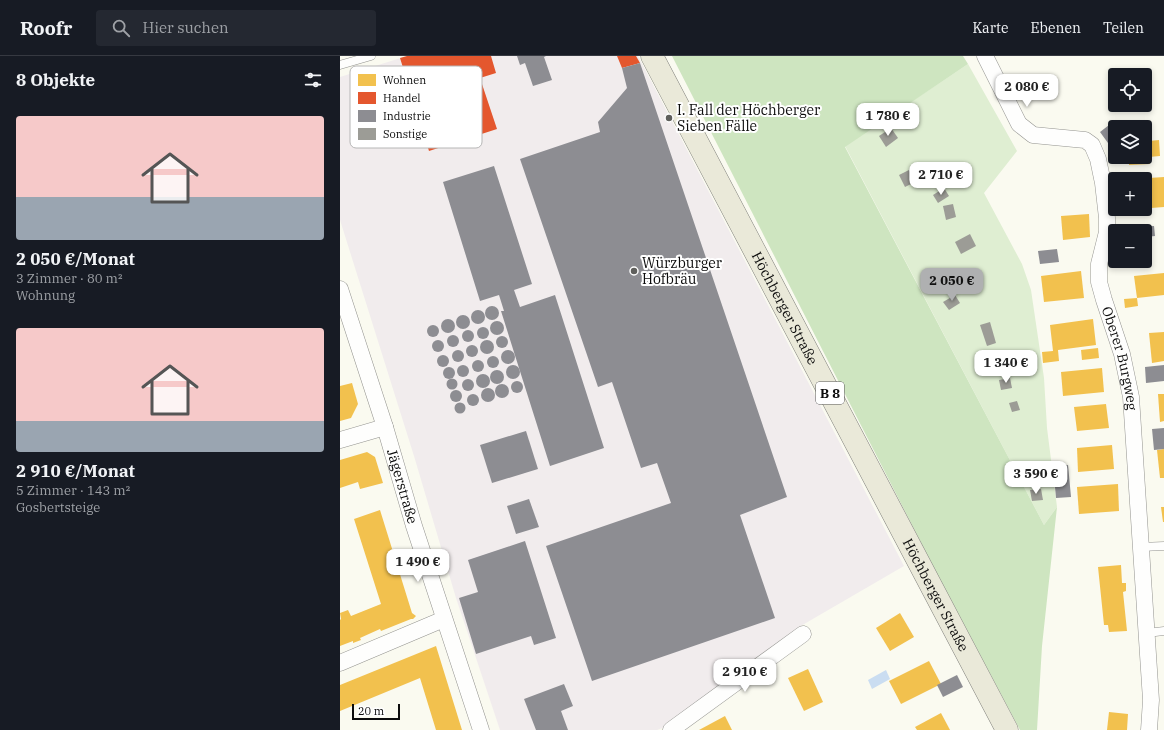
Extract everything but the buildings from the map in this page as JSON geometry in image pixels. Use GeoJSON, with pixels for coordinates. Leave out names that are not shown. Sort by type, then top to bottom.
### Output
{"type":"FeatureCollection","features":[{"type":"Feature","properties":{"kind":"main road","name":"Höchberger Straße"},"geometry":{"type":"LineString","coordinates":[[652,56],[1007,730]]}},
{"type":"Feature","properties":{"kind":"street","name":"Oberer Burgweg"},"geometry":{"type":"LineString","coordinates":[[985,56],[1019,124],[1033,135],[1085,140],[1092,146],[1098,159],[1109,224]]}},
{"type":"Feature","properties":{"kind":"street","name":"Oberer Burgweg"},"geometry":{"type":"LineString","coordinates":[[1108,240],[1099,264],[1099,282],[1122,354],[1131,397],[1151,700],[1149,730]]}},
{"type":"Feature","properties":{"kind":"street","name":"Jägerstraße"},"geometry":{"type":"LineString","coordinates":[[340,289],[385,427],[414,526],[481,730]]}},
{"type":"Feature","properties":{"kind":"street"},"geometry":{"type":"LineString","coordinates":[[340,440],[385,427]]}},
{"type":"Feature","properties":{"kind":"street"},"geometry":{"type":"LineString","coordinates":[[340,663],[444,619]]}},
{"type":"Feature","properties":{"kind":"street"},"geometry":{"type":"LineString","coordinates":[[671,730],[803,634]]}},
{"type":"Feature","properties":{"kind":"lane"},"geometry":{"type":"LineString","coordinates":[[340,65],[371,56]]}},
{"type":"Feature","properties":{"kind":"lane"},"geometry":{"type":"LineString","coordinates":[[1141,548],[1164,546]]}},
{"type":"Feature","properties":{"kind":"lane"},"geometry":{"type":"LineString","coordinates":[[1147,632],[1164,631]]}},
{"type":"Feature","properties":{"kind":"shaded area","name":"Würzburger Hofbräu"},"geometry":{"type":"Polygon","coordinates":[[[407,56],[638,56],[904,566],[799,627],[665,727],[657,730],[500,730],[456,598],[414,456],[340,220],[340,77],[350,74],[350,148],[482,148],[482,66],[375,66],[407,56]]]}},
{"type":"Feature","properties":{"kind":"green space"},"geometry":{"type":"Polygon","coordinates":[[[672,56],[963,56],[968,64],[845,147],[1044,525],[1057,507],[1042,646],[1037,730],[1020,730],[934,568],[672,56]]]}},
{"type":"Feature","properties":{"kind":"green space"},"geometry":{"type":"Polygon","coordinates":[[[968,64],[1017,151],[984,193],[1022,264],[1031,290],[1044,378],[1047,428],[1057,507],[1044,525],[845,146],[968,64]]]}},
{"type":"Feature","properties":{"kind":"water"},"geometry":{"type":"Polygon","coordinates":[[[886,670],[890,679],[872,689],[868,680],[886,670]]]}},
{"type":"Feature","properties":{"kind":"place","name":"I. Fall der Höchberger Sieben Fälle"},"geometry":{"type":"Point","coordinates":[669,118]}},
{"type":"Feature","properties":{"kind":"place","name":"Würzburger Hofbräu"},"geometry":{"type":"Point","coordinates":[634,271]}}]}
